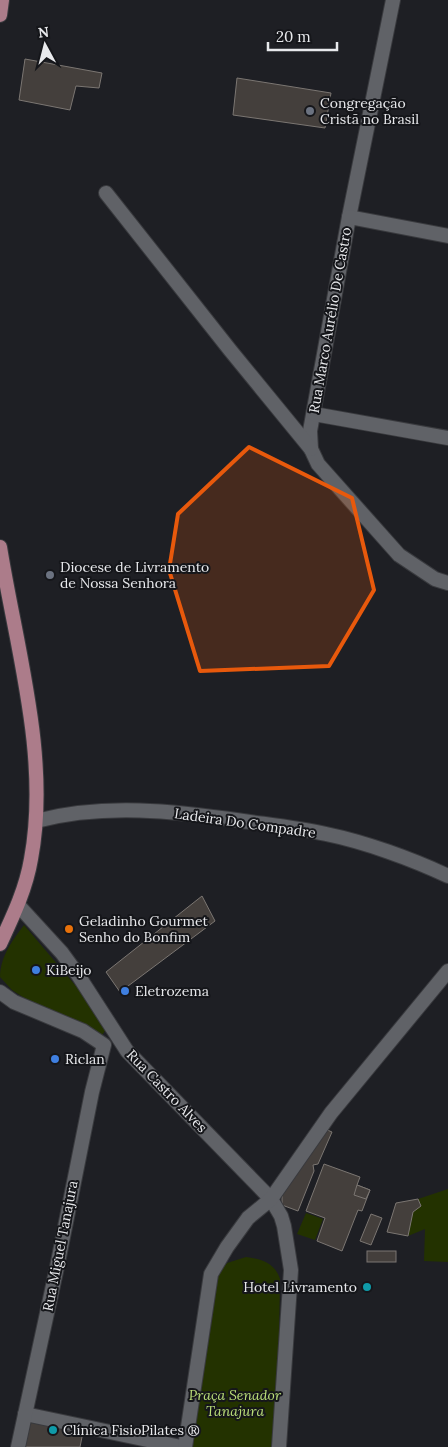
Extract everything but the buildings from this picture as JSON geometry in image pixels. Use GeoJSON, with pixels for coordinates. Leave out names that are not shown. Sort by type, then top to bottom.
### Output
{"type":"FeatureCollection","features":[{"type":"Feature","properties":{"kind":"main road"},"geometry":{"type":"LineString","coordinates":[[0,15],[2,0]]}},
{"type":"Feature","properties":{"kind":"main road"},"geometry":{"type":"LineString","coordinates":[[0,547],[30,712],[38,784],[31,859],[18,904],[0,944]]}},
{"type":"Feature","properties":{"kind":"street","name":"Rua Marco Aurélio De Castro"},"geometry":{"type":"LineString","coordinates":[[311,449],[310,431],[349,216],[393,0]]}},
{"type":"Feature","properties":{"kind":"street"},"geometry":{"type":"LineString","coordinates":[[106,193],[311,449],[318,464],[399,555],[435,579],[448,583]]}},
{"type":"Feature","properties":{"kind":"street"},"geometry":{"type":"LineString","coordinates":[[349,216],[448,236]]}},
{"type":"Feature","properties":{"kind":"street"},"geometry":{"type":"LineString","coordinates":[[314,414],[448,438]]}},
{"type":"Feature","properties":{"kind":"street","name":"Ladeira Do Compadre"},"geometry":{"type":"LineString","coordinates":[[36,821],[51,817],[115,810],[180,812],[326,834],[366,845],[448,876]]}},
{"type":"Feature","properties":{"kind":"street","name":"Rua Castro Alves"},"geometry":{"type":"LineString","coordinates":[[18,904],[62,953],[127,1051],[271,1199]]}},
{"type":"Feature","properties":{"kind":"street"},"geometry":{"type":"LineString","coordinates":[[185,1447],[211,1274],[227,1247],[248,1218],[271,1199],[331,1113],[448,971]]}},
{"type":"Feature","properties":{"kind":"street"},"geometry":{"type":"LineString","coordinates":[[0,992],[14,1002],[76,1028],[104,1045],[127,1051]]}},
{"type":"Feature","properties":{"kind":"street","name":"Rua Miguel Tanajura"},"geometry":{"type":"LineString","coordinates":[[18,1447],[57,1267],[90,1101],[104,1045]]}},
{"type":"Feature","properties":{"kind":"street"},"geometry":{"type":"LineString","coordinates":[[271,1199],[281,1216],[284,1226],[291,1270],[279,1447]]}},
{"type":"Feature","properties":{"kind":"street"},"geometry":{"type":"LineString","coordinates":[[25,1414],[181,1447]]}},
{"type":"Feature","properties":{"kind":"highlighted area"},"geometry":{"type":"Polygon","coordinates":[[[249,447],[352,498],[374,590],[329,666],[200,671],[169,570],[178,514],[249,447]]]}},
{"type":"Feature","properties":{"kind":"green space"},"geometry":{"type":"Polygon","coordinates":[[[24,925],[109,1025],[96,1044],[12,990],[0,977],[4,956],[24,925]]]}},
{"type":"Feature","properties":{"kind":"green space"},"geometry":{"type":"Polygon","coordinates":[[[448,1189],[448,1262],[424,1261],[425,1229],[408,1236],[413,1212],[421,1206],[418,1199],[448,1189]]]}},
{"type":"Feature","properties":{"kind":"green space"},"geometry":{"type":"Polygon","coordinates":[[[306,1213],[323,1219],[315,1240],[297,1234],[306,1213]]]}},
{"type":"Feature","properties":{"kind":"green space","name":"Praça Senador Tanajura"},"geometry":{"type":"Polygon","coordinates":[[[246,1257],[267,1263],[275,1269],[280,1279],[277,1447],[185,1447],[209,1283],[227,1263],[246,1257]]]}},
{"type":"Feature","properties":{"kind":"place","name":"Congregação Cristã no Brasil"},"geometry":{"type":"Point","coordinates":[310,111]}},
{"type":"Feature","properties":{"kind":"place","name":"Diocese de Livramento de Nossa Senhora"},"geometry":{"type":"Point","coordinates":[50,575]}},
{"type":"Feature","properties":{"kind":"place","name":"Geladinho Gourmet Senho do Bonfim"},"geometry":{"type":"Point","coordinates":[69,929]}},
{"type":"Feature","properties":{"kind":"place","name":"KiBeijo"},"geometry":{"type":"Point","coordinates":[36,970]}},
{"type":"Feature","properties":{"kind":"place","name":"Eletrozema"},"geometry":{"type":"Point","coordinates":[125,991]}},
{"type":"Feature","properties":{"kind":"place","name":"Riclan"},"geometry":{"type":"Point","coordinates":[55,1059]}},
{"type":"Feature","properties":{"kind":"place","name":"Hotel Livramento"},"geometry":{"type":"Point","coordinates":[367,1287]}},
{"type":"Feature","properties":{"kind":"place","name":"Clínica FisioPilates ®"},"geometry":{"type":"Point","coordinates":[53,1430]}}]}
